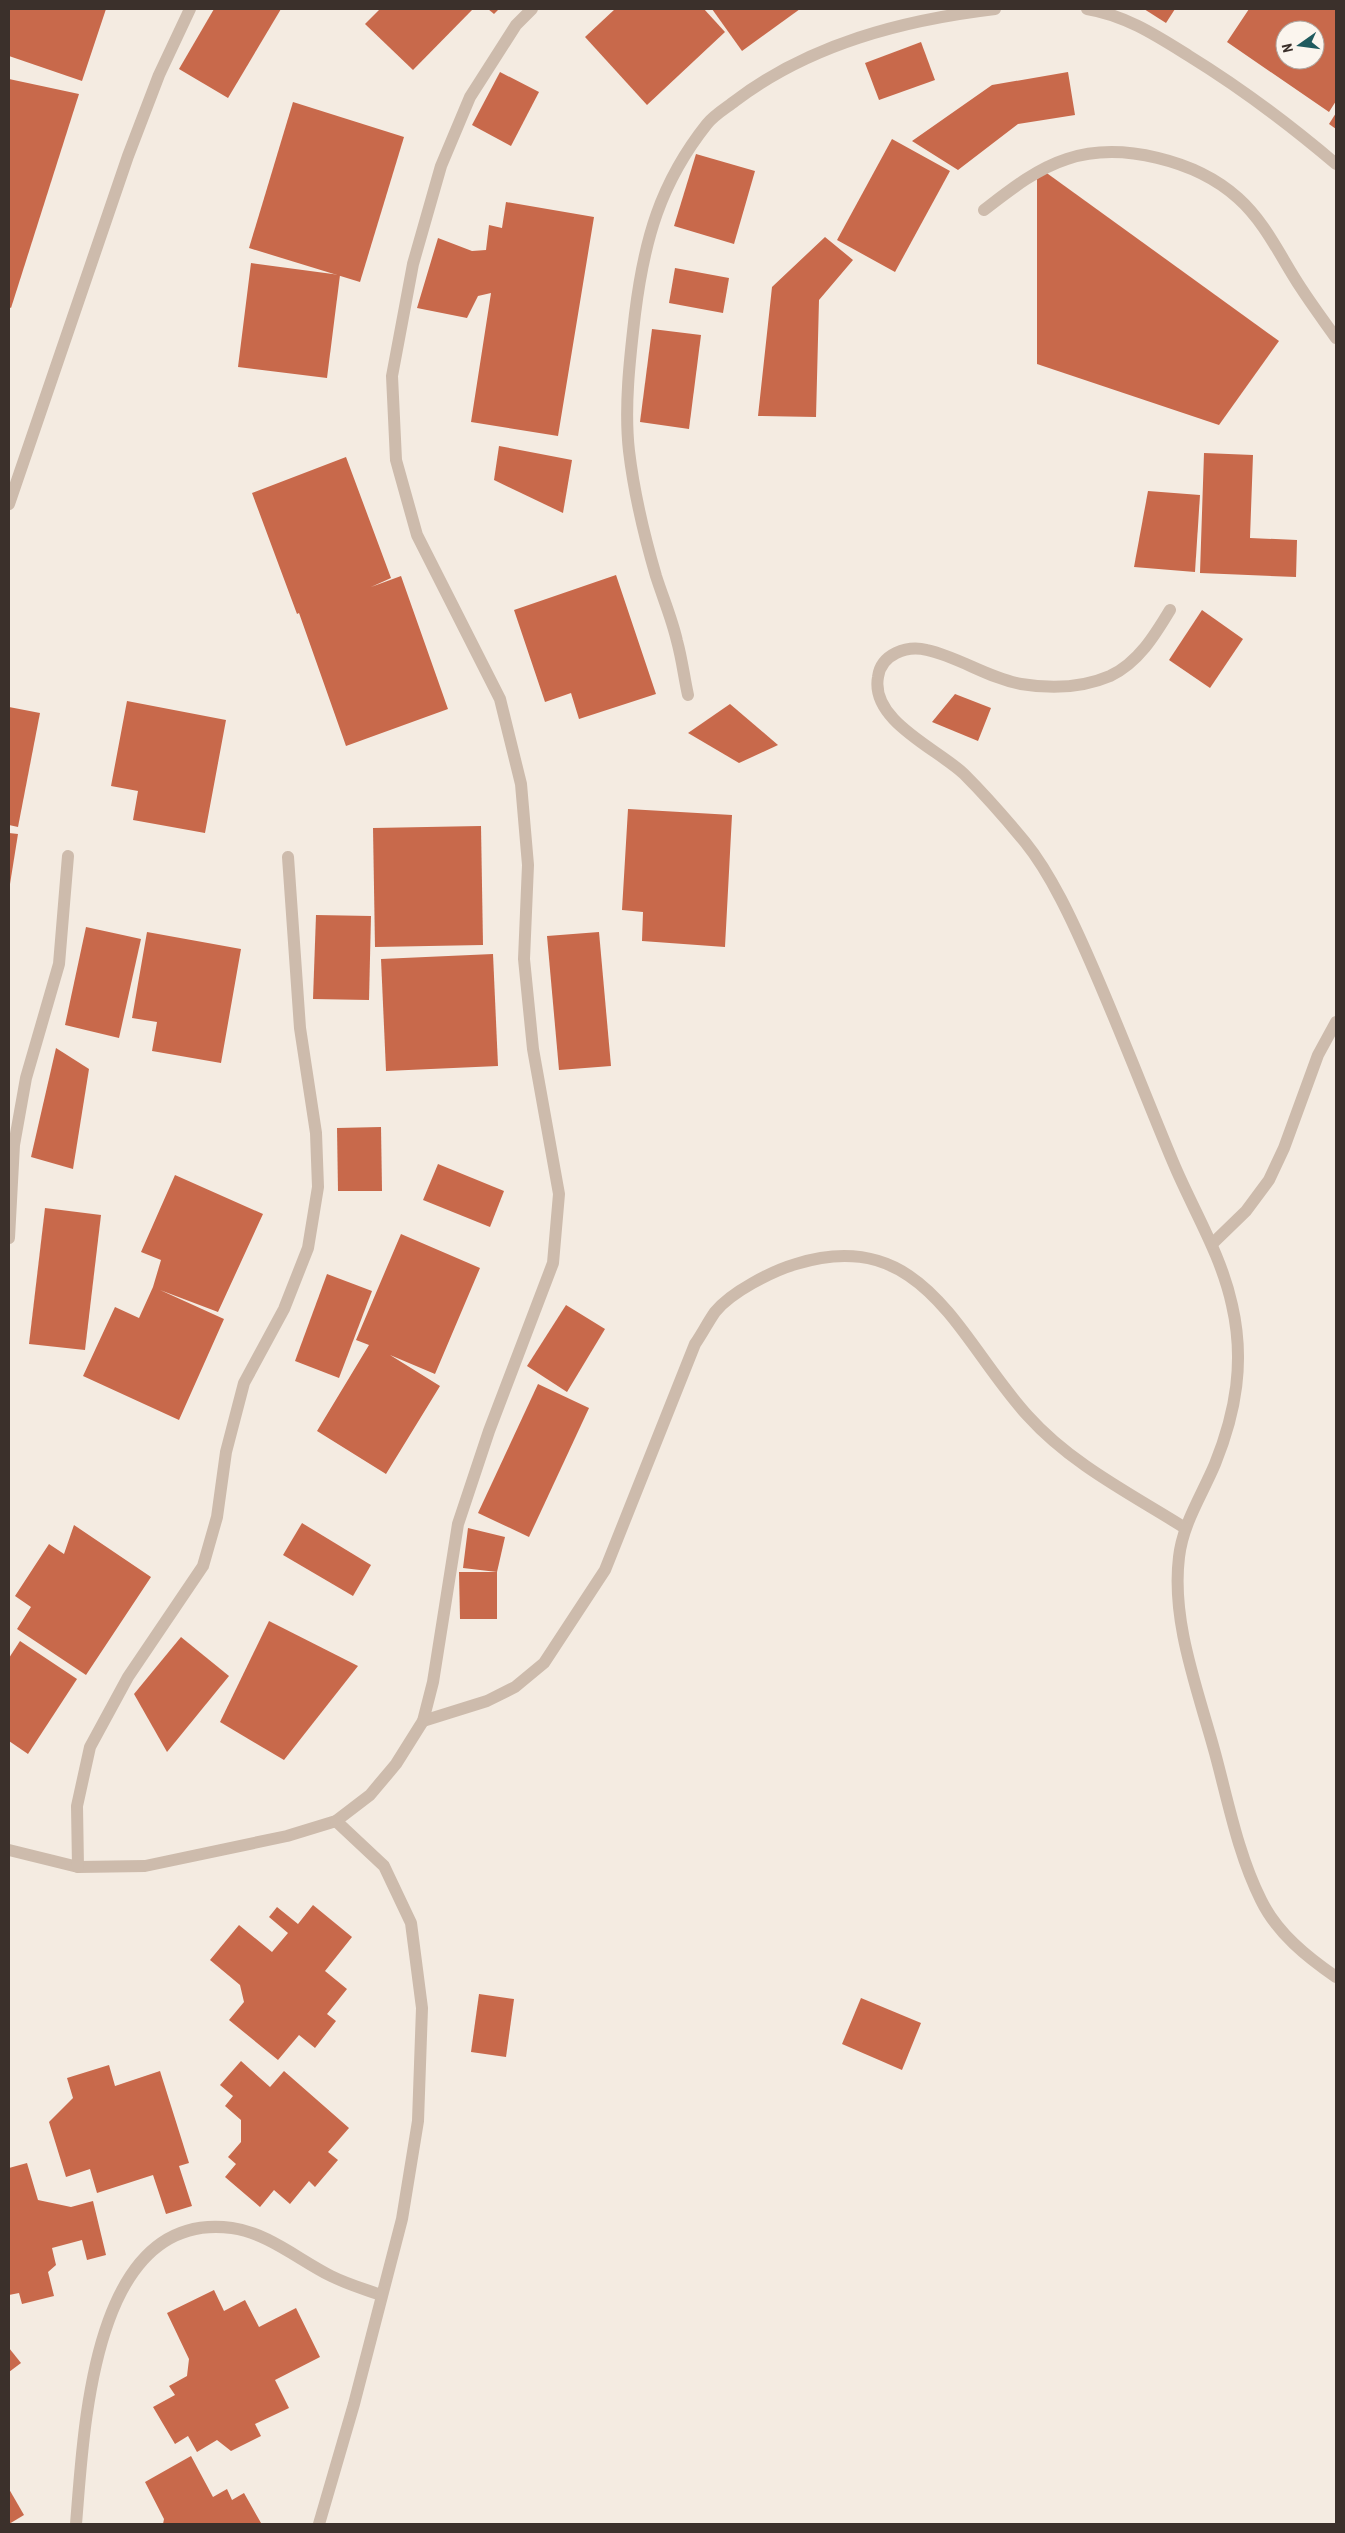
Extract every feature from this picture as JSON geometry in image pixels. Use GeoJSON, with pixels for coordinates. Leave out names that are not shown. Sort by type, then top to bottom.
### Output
{"type":"FeatureCollection","features":[{"type":"Feature","properties":{"kind":"street"},"geometry":{"type":"LineString","coordinates":[[9,504],[128,156],[159,75],[190,9]]}},
{"type":"Feature","properties":{"kind":"street"},"geometry":{"type":"LineString","coordinates":[[9,1850],[78,1867],[145,1866],[287,1836],[336,1821],[370,1795],[396,1764],[423,1721],[434,1673],[458,1524],[489,1431],[553,1263],[559,1194],[534,1049],[524,959],[528,865],[522,784],[500,699],[417,535],[396,460],[392,376],[413,264],[441,166],[470,97],[516,25],[532,9]]}},
{"type":"Feature","properties":{"kind":"street"},"geometry":{"type":"LineString","coordinates":[[688,695],[678,641],[656,576],[639,512],[629,449],[629,361],[639,282],[651,225],[676,169],[708,122],[752,89],[800,60],[873,33],[939,16],[995,9]]}},
{"type":"Feature","properties":{"kind":"street"},"geometry":{"type":"LineString","coordinates":[[1087,9],[1103,11],[1145,28],[1222,77],[1308,140],[1336,164]]}},
{"type":"Feature","properties":{"kind":"street"},"geometry":{"type":"LineString","coordinates":[[984,210],[1027,178],[1068,159],[1102,152],[1146,156],[1193,168],[1238,198],[1263,226],[1301,289],[1336,338]]}},
{"type":"Feature","properties":{"kind":"street"},"geometry":{"type":"LineString","coordinates":[[1170,610],[1147,647],[1114,675],[1071,688],[1020,684],[924,648],[900,651],[884,660],[877,678],[879,692],[888,714],[909,733],[961,772],[1028,844],[1071,917],[1186,1192],[1212,1244],[1232,1305],[1239,1359],[1237,1399],[1216,1462],[1185,1528],[1179,1556],[1177,1595],[1186,1645],[1238,1840],[1261,1901],[1280,1929],[1312,1961],[1336,1977]]}},
{"type":"Feature","properties":{"kind":"street"},"geometry":{"type":"LineString","coordinates":[[9,1238],[14,1145],[26,1078],[59,964],[68,856]]}},
{"type":"Feature","properties":{"kind":"street"},"geometry":{"type":"LineString","coordinates":[[78,1867],[77,1806],[90,1748],[128,1677],[203,1566],[217,1517],[226,1452],[244,1383],[284,1310],[308,1248],[318,1187],[316,1132],[300,1028],[288,857]]}},
{"type":"Feature","properties":{"kind":"street"},"geometry":{"type":"LineString","coordinates":[[1212,1244],[1246,1211],[1269,1180],[1284,1148],[1318,1055],[1336,1022]]}},
{"type":"Feature","properties":{"kind":"street"},"geometry":{"type":"LineString","coordinates":[[423,1721],[487,1701],[515,1687],[544,1663],[605,1570],[695,1344],[716,1310],[746,1287],[788,1266],[818,1257],[862,1256],[896,1266],[924,1287],[964,1330],[1028,1416],[1080,1463],[1185,1528]]}},
{"type":"Feature","properties":{"kind":"street"},"geometry":{"type":"LineString","coordinates":[[319,2524],[354,2404],[380,2295],[402,2219],[418,2121],[422,2008],[411,1923],[384,1866],[336,1821]]}},
{"type":"Feature","properties":{"kind":"street"},"geometry":{"type":"LineString","coordinates":[[76,2524],[86,2426],[96,2367],[109,2317],[124,2286],[144,2257],[168,2238],[195,2228],[233,2228],[265,2239],[332,2276],[380,2295]]}},
{"type":"Feature","properties":{"kind":"building"},"geometry":{"type":"Polygon","coordinates":[[[9,9],[106,9],[82,81],[9,56],[9,9]]]}},
{"type":"Feature","properties":{"kind":"building"},"geometry":{"type":"Polygon","coordinates":[[[214,9],[281,9],[228,98],[179,69],[214,9]]]}},
{"type":"Feature","properties":{"kind":"building"},"geometry":{"type":"Polygon","coordinates":[[[380,9],[473,9],[413,70],[365,24],[380,9]]]}},
{"type":"Feature","properties":{"kind":"building"},"geometry":{"type":"Polygon","coordinates":[[[488,9],[499,9],[494,14],[488,9]]]}},
{"type":"Feature","properties":{"kind":"building"},"geometry":{"type":"Polygon","coordinates":[[[615,9],[704,9],[725,32],[647,105],[585,37],[615,9]]]}},
{"type":"Feature","properties":{"kind":"building"},"geometry":{"type":"Polygon","coordinates":[[[712,9],[800,9],[742,51],[712,9]]]}},
{"type":"Feature","properties":{"kind":"building"},"geometry":{"type":"Polygon","coordinates":[[[1144,9],[1175,9],[1166,23],[1144,9]]]}},
{"type":"Feature","properties":{"kind":"building"},"geometry":{"type":"Polygon","coordinates":[[[1249,9],[1336,9],[1336,101],[1329,112],[1227,42],[1249,9]]]}},
{"type":"Feature","properties":{"kind":"building"},"geometry":{"type":"Polygon","coordinates":[[[921,42],[935,80],[879,100],[865,63],[921,42]]]}},
{"type":"Feature","properties":{"kind":"building"},"geometry":{"type":"Polygon","coordinates":[[[500,72],[539,92],[511,146],[472,125],[500,72]]]}},
{"type":"Feature","properties":{"kind":"building"},"geometry":{"type":"Polygon","coordinates":[[[1068,72],[1075,115],[1018,124],[958,170],[912,141],[992,85],[1068,72]]]}},
{"type":"Feature","properties":{"kind":"building"},"geometry":{"type":"Polygon","coordinates":[[[9,79],[79,94],[11,308],[9,307],[9,79]]]}},
{"type":"Feature","properties":{"kind":"building"},"geometry":{"type":"Polygon","coordinates":[[[293,102],[404,137],[360,282],[249,248],[293,102]]]}},
{"type":"Feature","properties":{"kind":"building"},"geometry":{"type":"Polygon","coordinates":[[[1336,113],[1336,129],[1329,124],[1336,113]]]}},
{"type":"Feature","properties":{"kind":"building"},"geometry":{"type":"Polygon","coordinates":[[[892,139],[950,171],[895,272],[837,240],[892,139]]]}},
{"type":"Feature","properties":{"kind":"building"},"geometry":{"type":"Polygon","coordinates":[[[696,154],[755,171],[734,244],[674,226],[696,154]]]}},
{"type":"Feature","properties":{"kind":"building"},"geometry":{"type":"Polygon","coordinates":[[[1037,166],[1279,341],[1219,425],[1037,364],[1037,166]]]}},
{"type":"Feature","properties":{"kind":"building"},"geometry":{"type":"Polygon","coordinates":[[[506,202],[594,217],[558,436],[471,422],[491,293],[478,296],[467,318],[417,308],[438,238],[472,251],[486,250],[489,225],[502,228],[506,202]]]}},
{"type":"Feature","properties":{"kind":"building"},"geometry":{"type":"Polygon","coordinates":[[[825,237],[853,260],[819,300],[816,417],[758,416],[772,287],[825,237]]]}},
{"type":"Feature","properties":{"kind":"building"},"geometry":{"type":"Polygon","coordinates":[[[251,263],[340,275],[327,378],[238,367],[251,263]]]}},
{"type":"Feature","properties":{"kind":"building"},"geometry":{"type":"Polygon","coordinates":[[[675,268],[729,278],[723,313],[669,303],[675,268]]]}},
{"type":"Feature","properties":{"kind":"building"},"geometry":{"type":"Polygon","coordinates":[[[652,329],[701,335],[689,429],[640,422],[652,329]]]}},
{"type":"Feature","properties":{"kind":"building"},"geometry":{"type":"Polygon","coordinates":[[[499,446],[572,460],[563,513],[494,480],[499,446]]]}},
{"type":"Feature","properties":{"kind":"building"},"geometry":{"type":"Polygon","coordinates":[[[1204,453],[1253,455],[1250,538],[1297,540],[1296,577],[1200,573],[1204,453]]]}},
{"type":"Feature","properties":{"kind":"building"},"geometry":{"type":"Polygon","coordinates":[[[346,457],[391,578],[371,587],[401,576],[448,709],[346,746],[299,613],[297,614],[252,493],[346,457]]]}},
{"type":"Feature","properties":{"kind":"building"},"geometry":{"type":"Polygon","coordinates":[[[1148,491],[1200,495],[1195,572],[1134,567],[1148,491]]]}},
{"type":"Feature","properties":{"kind":"building"},"geometry":{"type":"Polygon","coordinates":[[[616,575],[656,694],[579,719],[571,693],[545,702],[514,610],[616,575]]]}},
{"type":"Feature","properties":{"kind":"building"},"geometry":{"type":"Polygon","coordinates":[[[1202,610],[1243,639],[1210,688],[1169,660],[1202,610]]]}},
{"type":"Feature","properties":{"kind":"building"},"geometry":{"type":"Polygon","coordinates":[[[955,694],[991,708],[978,741],[932,722],[955,694]]]}},
{"type":"Feature","properties":{"kind":"building"},"geometry":{"type":"Polygon","coordinates":[[[127,701],[226,720],[205,833],[133,820],[138,791],[111,786],[127,701]]]}},
{"type":"Feature","properties":{"kind":"building"},"geometry":{"type":"Polygon","coordinates":[[[730,704],[778,745],[739,763],[688,733],[730,704]]]}},
{"type":"Feature","properties":{"kind":"building"},"geometry":{"type":"Polygon","coordinates":[[[9,707],[40,713],[18,827],[9,825],[9,707]]]}},
{"type":"Feature","properties":{"kind":"building"},"geometry":{"type":"Polygon","coordinates":[[[628,809],[732,815],[725,947],[642,941],[643,912],[622,910],[628,809]]]}},
{"type":"Feature","properties":{"kind":"building"},"geometry":{"type":"Polygon","coordinates":[[[481,826],[483,945],[375,947],[373,828],[481,826]]]}},
{"type":"Feature","properties":{"kind":"building"},"geometry":{"type":"Polygon","coordinates":[[[9,833],[18,834],[10,884],[9,883],[9,833]]]}},
{"type":"Feature","properties":{"kind":"building"},"geometry":{"type":"Polygon","coordinates":[[[316,915],[371,916],[369,1000],[313,999],[316,915]]]}},
{"type":"Feature","properties":{"kind":"building"},"geometry":{"type":"Polygon","coordinates":[[[86,927],[141,939],[119,1038],[65,1025],[86,927]]]}},
{"type":"Feature","properties":{"kind":"building"},"geometry":{"type":"Polygon","coordinates":[[[147,932],[241,949],[221,1063],[152,1051],[157,1022],[132,1018],[147,932]]]}},
{"type":"Feature","properties":{"kind":"building"},"geometry":{"type":"Polygon","coordinates":[[[599,932],[611,1066],[559,1070],[547,936],[599,932]]]}},
{"type":"Feature","properties":{"kind":"building"},"geometry":{"type":"Polygon","coordinates":[[[493,954],[498,1066],[386,1071],[381,959],[493,954]]]}},
{"type":"Feature","properties":{"kind":"building"},"geometry":{"type":"Polygon","coordinates":[[[56,1048],[89,1069],[73,1169],[31,1157],[56,1048]]]}},
{"type":"Feature","properties":{"kind":"building"},"geometry":{"type":"Polygon","coordinates":[[[381,1127],[382,1191],[338,1191],[337,1128],[381,1127]]]}},
{"type":"Feature","properties":{"kind":"building"},"geometry":{"type":"Polygon","coordinates":[[[438,1164],[504,1191],[490,1227],[423,1200],[438,1164]]]}},
{"type":"Feature","properties":{"kind":"building"},"geometry":{"type":"Polygon","coordinates":[[[175,1175],[263,1214],[218,1312],[160,1290],[224,1319],[179,1420],[83,1376],[115,1307],[139,1318],[153,1287],[161,1260],[141,1252],[175,1175]]]}},
{"type":"Feature","properties":{"kind":"building"},"geometry":{"type":"Polygon","coordinates":[[[45,1208],[101,1215],[85,1350],[29,1344],[45,1208]]]}},
{"type":"Feature","properties":{"kind":"building"},"geometry":{"type":"Polygon","coordinates":[[[401,1234],[480,1268],[435,1374],[390,1355],[440,1386],[386,1474],[317,1431],[369,1345],[356,1340],[401,1234]]]}},
{"type":"Feature","properties":{"kind":"building"},"geometry":{"type":"Polygon","coordinates":[[[327,1274],[372,1291],[339,1378],[295,1361],[327,1274]]]}},
{"type":"Feature","properties":{"kind":"building"},"geometry":{"type":"Polygon","coordinates":[[[566,1305],[605,1329],[567,1392],[527,1366],[566,1305]]]}},
{"type":"Feature","properties":{"kind":"building"},"geometry":{"type":"Polygon","coordinates":[[[538,1384],[589,1408],[529,1537],[478,1513],[538,1384]]]}},
{"type":"Feature","properties":{"kind":"building"},"geometry":{"type":"Polygon","coordinates":[[[302,1523],[371,1565],[353,1596],[283,1555],[302,1523]]]}},
{"type":"Feature","properties":{"kind":"building"},"geometry":{"type":"Polygon","coordinates":[[[74,1525],[151,1577],[86,1675],[17,1629],[31,1607],[15,1596],[49,1544],[64,1554],[74,1525]]]}},
{"type":"Feature","properties":{"kind":"building"},"geometry":{"type":"Polygon","coordinates":[[[468,1528],[505,1537],[497,1572],[463,1568],[468,1528]]]}},
{"type":"Feature","properties":{"kind":"building"},"geometry":{"type":"Polygon","coordinates":[[[459,1572],[497,1572],[497,1619],[460,1619],[459,1572]]]}},
{"type":"Feature","properties":{"kind":"building"},"geometry":{"type":"Polygon","coordinates":[[[269,1621],[358,1666],[284,1760],[220,1722],[269,1621]]]}},
{"type":"Feature","properties":{"kind":"building"},"geometry":{"type":"Polygon","coordinates":[[[181,1637],[229,1676],[167,1752],[134,1694],[181,1637]]]}},
{"type":"Feature","properties":{"kind":"building"},"geometry":{"type":"Polygon","coordinates":[[[20,1641],[77,1679],[28,1754],[9,1741],[9,1658],[20,1641]]]}},
{"type":"Feature","properties":{"kind":"building"},"geometry":{"type":"Polygon","coordinates":[[[313,1905],[352,1937],[325,1971],[347,1989],[327,2014],[336,2021],[315,2048],[299,2035],[278,2060],[229,2020],[244,2002],[240,1985],[210,1960],[239,1925],[272,1952],[288,1933],[269,1917],[277,1907],[298,1924],[313,1905]]]}},
{"type":"Feature","properties":{"kind":"building"},"geometry":{"type":"Polygon","coordinates":[[[479,1994],[514,1999],[506,2057],[471,2052],[479,1994]]]}},
{"type":"Feature","properties":{"kind":"building"},"geometry":{"type":"Polygon","coordinates":[[[861,1998],[921,2023],[902,2070],[842,2044],[861,1998]]]}},
{"type":"Feature","properties":{"kind":"building"},"geometry":{"type":"Polygon","coordinates":[[[241,2061],[270,2087],[284,2071],[349,2128],[328,2152],[338,2160],[315,2187],[309,2181],[290,2204],[274,2190],[260,2207],[225,2177],[236,2164],[228,2157],[241,2142],[241,2120],[225,2106],[233,2096],[220,2085],[241,2061]]]}},
{"type":"Feature","properties":{"kind":"building"},"geometry":{"type":"Polygon","coordinates":[[[109,2065],[115,2086],[160,2071],[189,2163],[179,2166],[192,2206],[166,2214],[153,2175],[97,2193],[90,2169],[66,2177],[49,2122],[73,2098],[67,2078],[109,2065]]]}},
{"type":"Feature","properties":{"kind":"building"},"geometry":{"type":"Polygon","coordinates":[[[27,2163],[38,2200],[71,2207],[93,2201],[106,2255],[87,2260],[82,2240],[52,2248],[56,2265],[48,2272],[54,2296],[22,2304],[19,2293],[9,2295],[9,2168],[27,2163]]]}},
{"type":"Feature","properties":{"kind":"building"},"geometry":{"type":"Polygon","coordinates":[[[214,2290],[224,2311],[245,2300],[259,2327],[296,2308],[320,2357],[275,2380],[289,2408],[255,2424],[261,2436],[231,2451],[217,2440],[197,2452],[188,2436],[175,2444],[153,2407],[175,2395],[169,2386],[187,2376],[189,2359],[167,2313],[214,2290]]]}},
{"type":"Feature","properties":{"kind":"building"},"geometry":{"type":"Polygon","coordinates":[[[9,2348],[21,2363],[9,2372],[9,2348]]]}},
{"type":"Feature","properties":{"kind":"building"},"geometry":{"type":"Polygon","coordinates":[[[191,2456],[213,2497],[227,2489],[232,2500],[244,2493],[261,2523],[163,2524],[164,2519],[145,2482],[191,2456]]]}},
{"type":"Feature","properties":{"kind":"building"},"geometry":{"type":"Polygon","coordinates":[[[9,2489],[24,2515],[9,2524],[9,2489]]]}}]}
